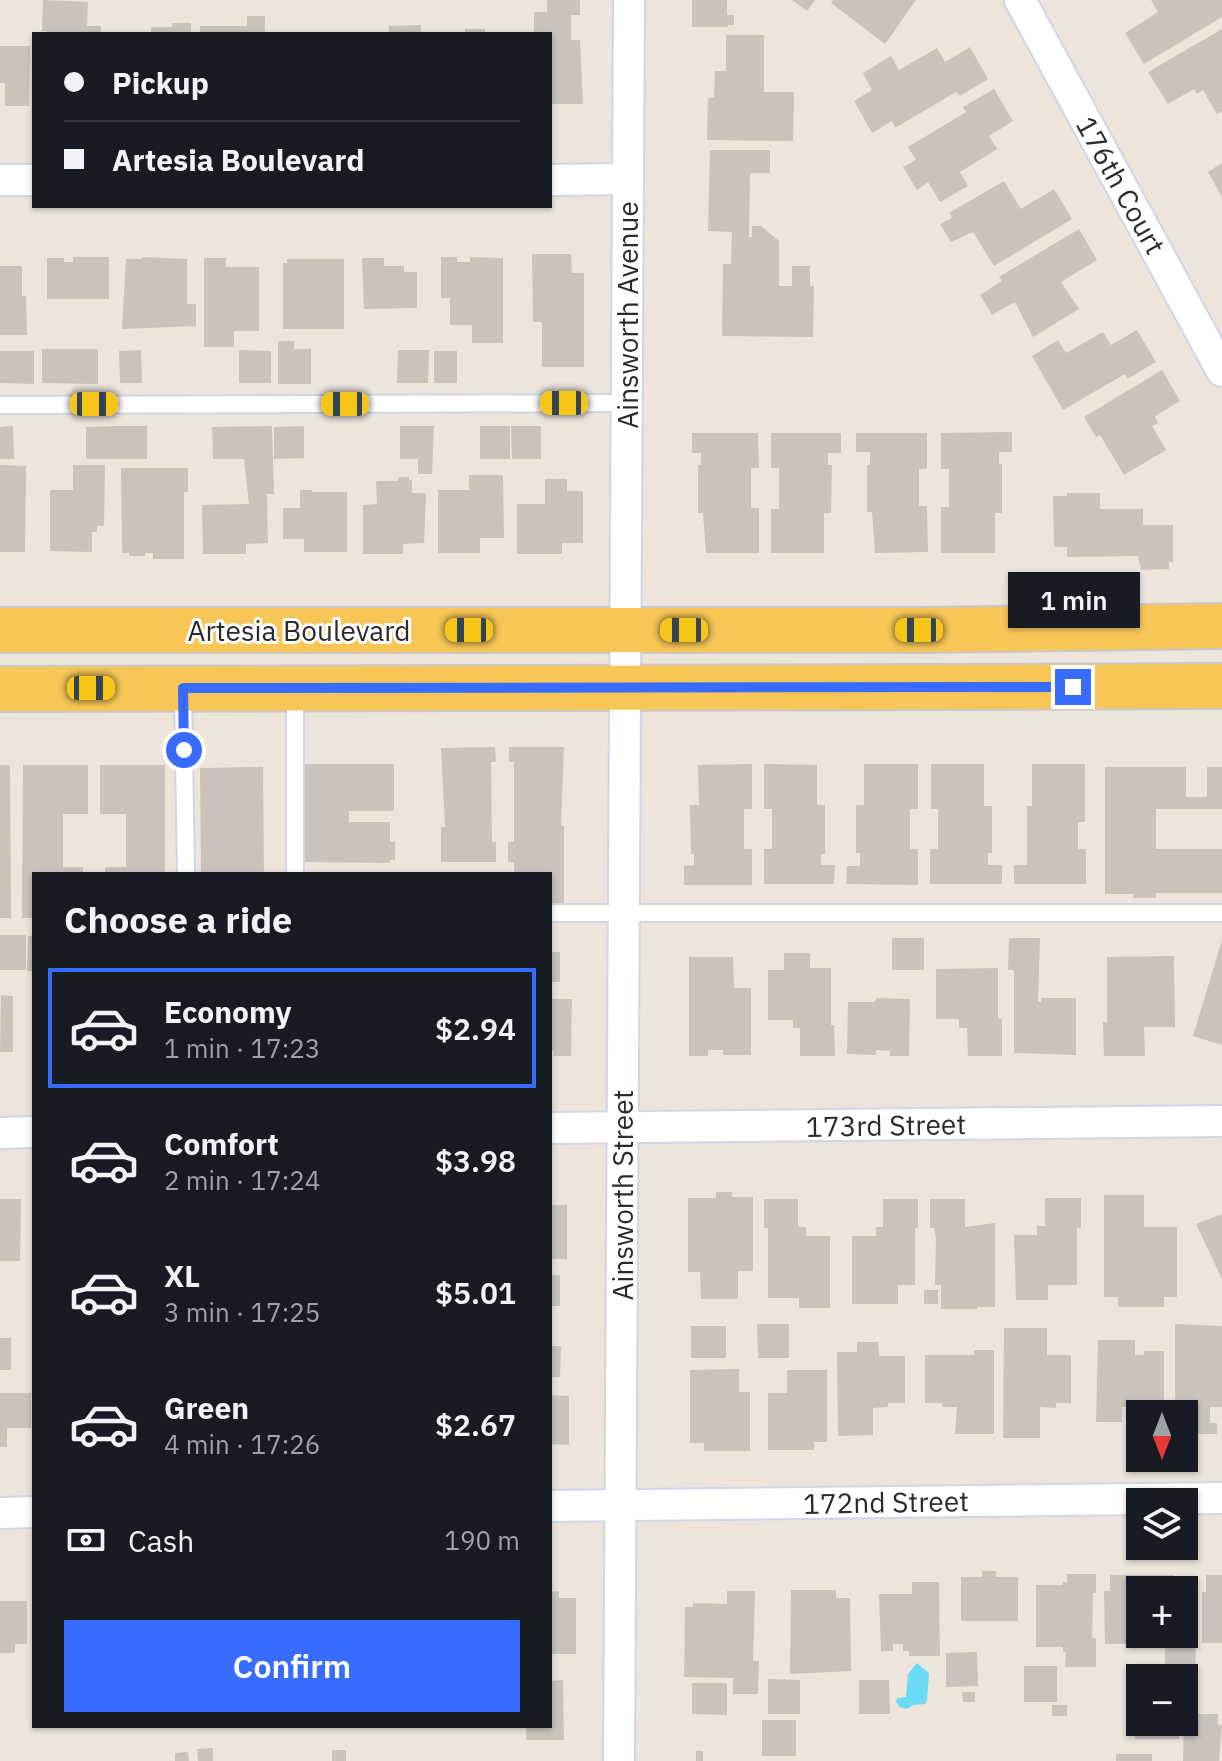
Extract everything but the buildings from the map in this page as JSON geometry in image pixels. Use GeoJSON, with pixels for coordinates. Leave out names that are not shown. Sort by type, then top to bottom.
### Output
{"type":"FeatureCollection","features":[{"type":"Feature","properties":{"kind":"main road","name":"Artesia Boulevard"},"geometry":{"type":"LineString","coordinates":[[0,630],[1222,626]]}},
{"type":"Feature","properties":{"kind":"main road","name":"Artesia Boulevard"},"geometry":{"type":"LineString","coordinates":[[0,689],[1222,686]]}},
{"type":"Feature","properties":{"kind":"street","name":"Ainsworth Avenue"},"geometry":{"type":"LineString","coordinates":[[626,630],[629,0]]}},
{"type":"Feature","properties":{"kind":"street","name":"176th Court"},"geometry":{"type":"LineString","coordinates":[[1020,0],[1222,371]]}},
{"type":"Feature","properties":{"kind":"street"},"geometry":{"type":"LineString","coordinates":[[552,180],[628,179]]}},
{"type":"Feature","properties":{"kind":"street"},"geometry":{"type":"LineString","coordinates":[[0,180],[32,180]]}},
{"type":"Feature","properties":{"kind":"street","name":"Ainsworth Street"},"geometry":{"type":"LineString","coordinates":[[619,1761],[626,630]]}},
{"type":"Feature","properties":{"kind":"street","name":"173rd Street"},"geometry":{"type":"LineString","coordinates":[[552,1128],[1222,1121]]}},
{"type":"Feature","properties":{"kind":"street"},"geometry":{"type":"LineString","coordinates":[[0,1133],[32,1132]]}},
{"type":"Feature","properties":{"kind":"street","name":"172nd Street"},"geometry":{"type":"LineString","coordinates":[[552,1506],[1222,1498]]}},
{"type":"Feature","properties":{"kind":"street"},"geometry":{"type":"LineString","coordinates":[[0,1513],[32,1512]]}},
{"type":"Feature","properties":{"kind":"lane"},"geometry":{"type":"LineString","coordinates":[[0,405],[627,403]]}},
{"type":"Feature","properties":{"kind":"lane"},"geometry":{"type":"LineString","coordinates":[[295,687],[295,872]]}},
{"type":"Feature","properties":{"kind":"lane"},"geometry":{"type":"LineString","coordinates":[[183,688],[186,872]]}},
{"type":"Feature","properties":{"kind":"lane"},"geometry":{"type":"LineString","coordinates":[[552,913],[1222,913]]}},
{"type":"Feature","properties":{"kind":"water"},"geometry":{"type":"Polygon","coordinates":[[[917,1663],[929,1673],[927,1701],[907,1709],[900,1707],[897,1698],[906,1697],[908,1674],[917,1663]]]}},
{"type":"Feature","properties":{"kind":"route"},"geometry":{"type":"LineString","coordinates":[[184,750],[183,688],[1073,687]]}}]}
